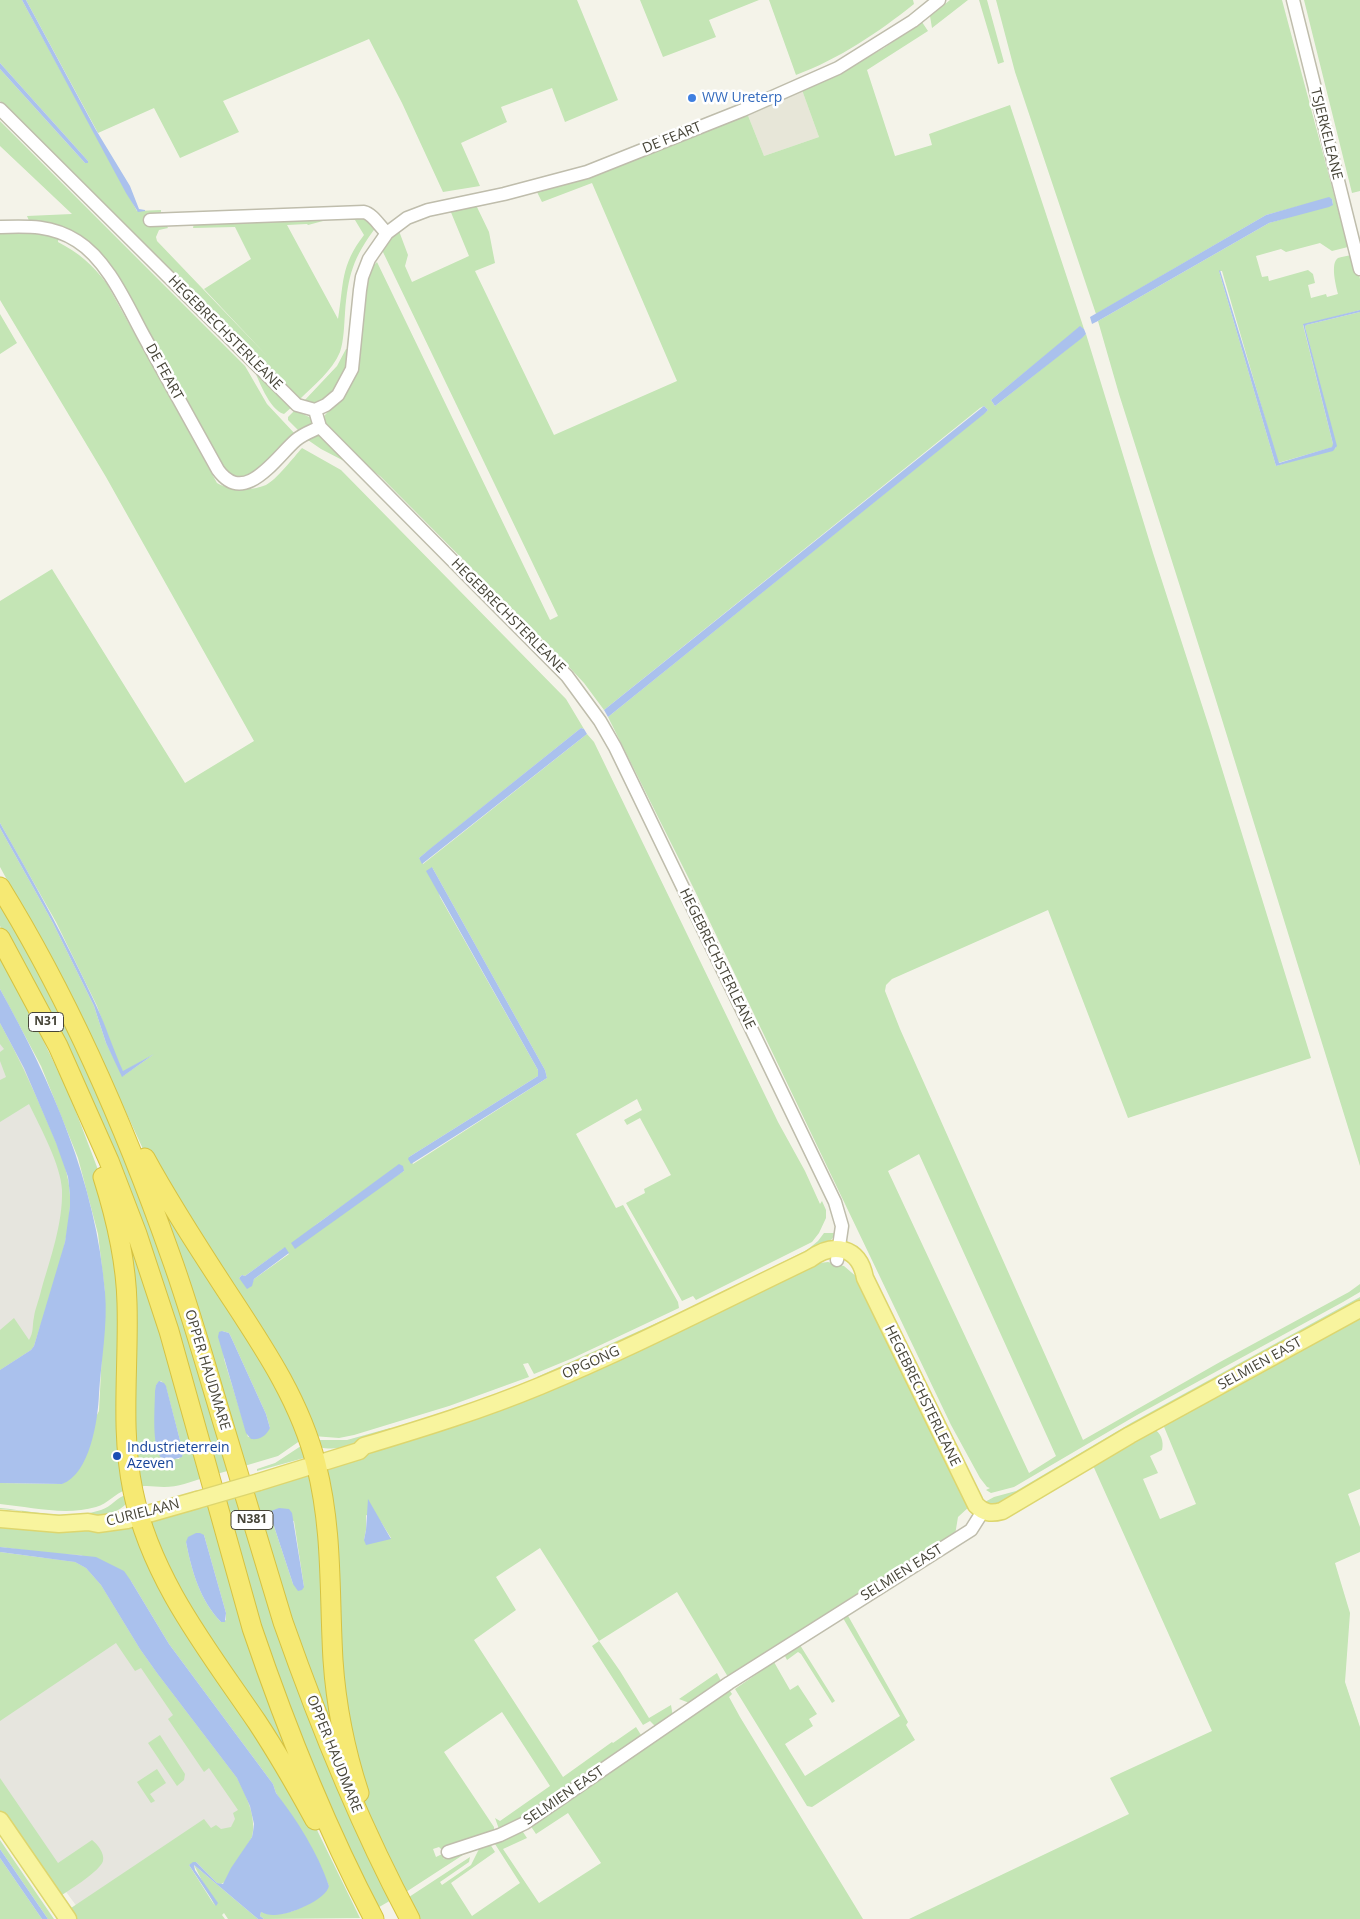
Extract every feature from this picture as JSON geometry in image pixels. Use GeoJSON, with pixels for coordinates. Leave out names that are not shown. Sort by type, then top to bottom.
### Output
{"type":"FeatureCollection","features":[{"type":"Feature","properties":{"kind":"highway","name":"OPPER HAUDMARE"},"geometry":{"type":"LineString","coordinates":[[0,887],[67,1008],[134,1148],[171,1256],[277,1604],[296,1659],[351,1801],[410,1919]]}},
{"type":"Feature","properties":{"kind":"highway","name":"N31"},"geometry":{"type":"LineString","coordinates":[[0,938],[58,1046],[86,1108],[104,1163]]}},
{"type":"Feature","properties":{"kind":"highway","name":"N381"},"geometry":{"type":"LineString","coordinates":[[134,1148],[271,1360],[292,1401],[315,1462],[327,1519],[333,1661],[339,1709],[356,1781],[391,1884]]}},
{"type":"Feature","properties":{"kind":"highway","name":"OPPER HAUDMARE"},"geometry":{"type":"LineString","coordinates":[[104,1163],[138,1234],[169,1331],[260,1652],[293,1741],[358,1889],[374,1919]]}},
{"type":"Feature","properties":{"kind":"highway","name":"N381"},"geometry":{"type":"LineString","coordinates":[[104,1163],[124,1264],[127,1301],[126,1441],[138,1512],[166,1581],[180,1609],[258,1723],[358,1889]]}},
{"type":"Feature","properties":{"kind":"main road","name":"OPGONG"},"geometry":{"type":"LineString","coordinates":[[196,1496],[359,1451],[364,1446],[434,1425],[538,1387],[615,1353],[810,1259],[824,1250],[838,1254]]}},
{"type":"Feature","properties":{"kind":"main road","name":"HEGEBRECHSTERLEANE"},"geometry":{"type":"LineString","coordinates":[[838,1254],[851,1254],[857,1258],[861,1265],[865,1278],[970,1493],[976,1505],[983,1511]]}},
{"type":"Feature","properties":{"kind":"main road","name":"SELMIEN EAST"},"geometry":{"type":"LineString","coordinates":[[983,1511],[995,1513],[1002,1511],[1130,1435],[1360,1309]]}},
{"type":"Feature","properties":{"kind":"main road","name":"CURIELAAN"},"geometry":{"type":"LineString","coordinates":[[0,1519],[59,1524],[88,1522],[98,1524],[196,1496]]}},
{"type":"Feature","properties":{"kind":"main road"},"geometry":{"type":"LineString","coordinates":[[0,1820],[68,1919]]}},
{"type":"Feature","properties":{"kind":"street","name":"DE FEART"},"geometry":{"type":"LineString","coordinates":[[315,410],[320,409],[332,400],[348,378],[354,362],[362,277],[373,252],[387,233],[407,218],[417,213],[504,194],[587,172],[742,110],[838,68],[913,21],[939,0]]}},
{"type":"Feature","properties":{"kind":"street","name":"TSJERKELEANE"},"geometry":{"type":"LineString","coordinates":[[1293,0],[1360,269]]}},
{"type":"Feature","properties":{"kind":"street","name":"HEGEBRECHSTERLEANE"},"geometry":{"type":"LineString","coordinates":[[0,109],[297,405],[315,410],[320,427],[539,646],[576,686],[600,721],[630,778],[835,1202],[841,1222],[838,1254]]}},
{"type":"Feature","properties":{"kind":"street"},"geometry":{"type":"LineString","coordinates":[[150,220],[364,212],[371,215],[387,233]]}},
{"type":"Feature","properties":{"kind":"street","name":"DE FEART"},"geometry":{"type":"LineString","coordinates":[[0,227],[32,226],[50,228],[78,242],[97,258],[106,270],[218,470],[229,480],[242,483],[255,480],[297,439],[320,427]]}},
{"type":"Feature","properties":{"kind":"street","name":"SELMIEN EAST"},"geometry":{"type":"LineString","coordinates":[[448,1852],[500,1835],[532,1819],[729,1683],[971,1530],[983,1511]]}},
{"type":"Feature","properties":{"kind":"shaded area"},"geometry":{"type":"Polygon","coordinates":[[[802,90],[819,137],[764,156],[747,113],[802,90]]]}},
{"type":"Feature","properties":{"kind":"shaded area"},"geometry":{"type":"Polygon","coordinates":[[[0,1013],[66,1148],[64,1349],[0,1390],[0,1013]]]}},
{"type":"Feature","properties":{"kind":"shaded area"},"geometry":{"type":"Polygon","coordinates":[[[75,1537],[261,1811],[86,1919],[0,1802],[0,1588],[75,1537]]]}},
{"type":"Feature","properties":{"kind":"green space"},"geometry":{"type":"Polygon","coordinates":[[[0,0],[22,0],[137,211],[161,210],[161,216],[168,228],[159,230],[156,237],[157,241],[269,358],[204,289],[251,259],[235,227],[193,228],[194,223],[322,218],[323,221],[308,225],[287,225],[338,319],[347,266],[356,246],[364,235],[355,220],[327,220],[327,217],[363,216],[376,227],[362,248],[350,277],[343,338],[337,359],[328,372],[300,399],[265,368],[0,101],[0,69],[85,163],[88,161],[0,63],[0,0]]]}},
{"type":"Feature","properties":{"kind":"green space"},"geometry":{"type":"Polygon","coordinates":[[[26,0],[577,0],[618,100],[565,122],[552,88],[501,107],[507,122],[461,143],[480,186],[443,192],[402,103],[369,39],[223,101],[239,132],[180,158],[154,108],[98,133],[26,0]]]}},
{"type":"Feature","properties":{"kind":"green space"},"geometry":{"type":"Polygon","coordinates":[[[640,0],[759,0],[709,20],[716,37],[663,57],[640,0]]]}},
{"type":"Feature","properties":{"kind":"green space"},"geometry":{"type":"Polygon","coordinates":[[[769,0],[913,0],[914,4],[858,44],[812,69],[796,75],[769,0]]]}},
{"type":"Feature","properties":{"kind":"green space"},"geometry":{"type":"Polygon","coordinates":[[[950,0],[968,0],[932,28],[930,16],[950,0]]]}},
{"type":"Feature","properties":{"kind":"green space"},"geometry":{"type":"Polygon","coordinates":[[[979,0],[987,0],[1004,62],[998,64],[979,0]]]}},
{"type":"Feature","properties":{"kind":"green space"},"geometry":{"type":"Polygon","coordinates":[[[996,0],[1282,0],[1348,247],[1332,251],[1320,243],[1286,252],[1281,249],[1256,256],[1262,277],[1268,276],[1269,281],[1308,270],[1313,274],[1315,283],[1308,285],[1311,298],[1326,294],[1327,297],[1338,294],[1334,265],[1338,258],[1351,255],[1355,258],[1360,279],[1360,310],[1303,325],[1333,447],[1278,463],[1222,271],[1219,271],[1276,466],[1336,448],[1305,327],[1306,325],[1360,312],[1360,1166],[1119,394],[1098,321],[1269,223],[1333,204],[1332,199],[1329,198],[1266,215],[1096,314],[1015,72],[996,0]]]}},
{"type":"Feature","properties":{"kind":"green space"},"geometry":{"type":"Polygon","coordinates":[[[1304,0],[1360,0],[1360,191],[1352,193],[1304,0]]]}},
{"type":"Feature","properties":{"kind":"green space"},"geometry":{"type":"Polygon","coordinates":[[[922,22],[928,31],[867,70],[895,156],[932,145],[929,134],[1010,105],[1084,329],[1080,327],[991,400],[995,406],[1086,334],[1311,1058],[1128,1118],[1048,910],[892,979],[886,985],[885,991],[900,1029],[1083,1440],[1220,1362],[1349,1292],[1360,1284],[1360,1292],[1343,1302],[1137,1415],[1014,1487],[991,1493],[986,1490],[990,1488],[980,1478],[951,1425],[694,889],[608,717],[988,410],[984,406],[980,408],[604,710],[584,683],[554,651],[381,477],[356,457],[326,424],[323,418],[342,396],[365,285],[371,268],[377,262],[550,620],[558,616],[382,250],[391,237],[399,231],[408,255],[405,266],[412,282],[469,256],[450,210],[476,205],[489,232],[495,263],[475,271],[554,435],[677,381],[592,183],[542,202],[537,192],[572,181],[747,113],[764,156],[819,137],[802,90],[884,48],[922,22]],[[919,1154],[888,1171],[1029,1473],[1056,1456],[919,1154]]]}},
{"type":"Feature","properties":{"kind":"green space"},"geometry":{"type":"Polygon","coordinates":[[[0,121],[245,366],[267,404],[296,435],[246,480],[227,475],[104,262],[30,223],[27,216],[72,214],[0,146],[0,121]]]}},
{"type":"Feature","properties":{"kind":"green space"},"geometry":{"type":"Polygon","coordinates":[[[0,230],[59,235],[58,242],[85,260],[107,284],[217,483],[228,488],[241,489],[266,485],[280,473],[302,448],[341,470],[566,699],[584,729],[581,728],[419,858],[423,864],[587,734],[594,742],[778,1122],[805,1171],[820,1204],[822,1201],[826,1210],[826,1218],[819,1233],[812,1242],[696,1300],[693,1296],[682,1301],[626,1203],[645,1193],[644,1189],[671,1175],[640,1118],[627,1125],[624,1120],[642,1110],[637,1099],[576,1134],[616,1208],[623,1205],[678,1302],[679,1308],[573,1358],[534,1374],[528,1363],[523,1364],[529,1377],[449,1406],[354,1435],[339,1438],[313,1436],[143,1149],[80,1013],[0,867],[0,828],[53,923],[94,1006],[106,1043],[123,1076],[154,1054],[123,1072],[97,1006],[56,922],[0,823],[0,601],[52,569],[185,783],[254,741],[106,477],[0,300],[0,230]],[[432,867],[440,897],[538,1070],[538,1076],[409,1157],[413,1164],[547,1078],[545,1070],[432,867]],[[404,1171],[390,1172],[314,1226],[404,1171]],[[284,1248],[245,1276],[242,1275],[239,1278],[251,1285],[254,1279],[289,1254],[284,1248]]]}},
{"type":"Feature","properties":{"kind":"green space"},"geometry":{"type":"Polygon","coordinates":[[[0,314],[17,343],[0,354],[0,314]]]}},
{"type":"Feature","properties":{"kind":"green space"},"geometry":{"type":"Polygon","coordinates":[[[346,349],[349,349],[346,371],[335,388],[323,400],[316,403],[303,402],[337,366],[346,349]]]}},
{"type":"Feature","properties":{"kind":"green space"},"geometry":{"type":"Polygon","coordinates":[[[252,365],[293,406],[284,414],[269,400],[252,365]]]}},
{"type":"Feature","properties":{"kind":"green space"},"geometry":{"type":"Polygon","coordinates":[[[295,410],[311,418],[312,425],[299,431],[288,420],[288,417],[295,410]]]}},
{"type":"Feature","properties":{"kind":"green space"},"geometry":{"type":"Polygon","coordinates":[[[320,434],[346,462],[305,438],[320,434]]]}},
{"type":"Feature","properties":{"kind":"green space"},"geometry":{"type":"Polygon","coordinates":[[[0,898],[73,1032],[135,1173],[231,1470],[213,1475],[174,1331],[16,953],[0,926],[0,898]]]}},
{"type":"Feature","properties":{"kind":"green space"},"geometry":{"type":"Polygon","coordinates":[[[0,956],[21,994],[70,1096],[97,1167],[116,1232],[126,1490],[100,1506],[84,1510],[60,1511],[0,1504],[0,1483],[62,1484],[99,1411],[105,1293],[98,1234],[78,1158],[41,1066],[0,989],[0,956]]]}},
{"type":"Feature","properties":{"kind":"green space"},"geometry":{"type":"Polygon","coordinates":[[[0,1023],[24,1070],[55,1140],[69,1183],[70,1206],[61,1259],[34,1346],[31,1350],[0,1370],[0,1330],[14,1318],[29,1340],[32,1334],[35,1311],[58,1228],[62,1190],[54,1158],[29,1104],[0,1122],[0,1080],[6,1077],[0,1061],[0,1052],[4,1049],[0,1044],[0,1023]]]}},
{"type":"Feature","properties":{"kind":"green space"},"geometry":{"type":"Polygon","coordinates":[[[105,1165],[135,1243],[203,1478],[174,1486],[137,1487],[129,1375],[105,1165]],[[161,1381],[156,1385],[155,1434],[162,1459],[179,1459],[183,1452],[166,1387],[161,1381]]]}},
{"type":"Feature","properties":{"kind":"green space"},"geometry":{"type":"Polygon","coordinates":[[[146,1167],[265,1354],[304,1438],[278,1456],[241,1467],[146,1167]],[[222,1331],[224,1359],[248,1437],[270,1428],[266,1414],[229,1333],[222,1331]]]}},
{"type":"Feature","properties":{"kind":"green space"},"geometry":{"type":"Polygon","coordinates":[[[824,1233],[836,1233],[829,1243],[698,1305],[807,1250],[824,1233]]]}},
{"type":"Feature","properties":{"kind":"green space"},"geometry":{"type":"Polygon","coordinates":[[[828,1262],[844,1266],[858,1278],[970,1506],[958,1517],[955,1535],[728,1677],[677,1592],[599,1641],[540,1548],[496,1577],[516,1610],[474,1640],[563,1777],[636,1727],[641,1735],[641,1739],[535,1812],[499,1829],[495,1818],[500,1821],[550,1786],[502,1712],[444,1752],[494,1827],[494,1833],[441,1849],[439,1847],[433,1849],[436,1857],[442,1854],[444,1859],[466,1853],[406,1892],[363,1798],[350,1751],[324,1482],[326,1469],[811,1264],[828,1262]],[[366,1515],[364,1540],[391,1538],[381,1522],[366,1515]]]}},
{"type":"Feature","properties":{"kind":"green space"},"geometry":{"type":"Polygon","coordinates":[[[1360,1297],[1360,1305],[999,1507],[983,1503],[994,1497],[1016,1491],[1131,1423],[1360,1297]]]}},
{"type":"Feature","properties":{"kind":"green space"},"geometry":{"type":"Polygon","coordinates":[[[1360,1313],[1360,1489],[1348,1494],[1360,1527],[1360,1552],[1335,1563],[1350,1613],[1345,1682],[1360,1727],[1360,1919],[909,1919],[1129,1814],[1110,1778],[1212,1731],[1091,1461],[1153,1428],[1160,1435],[1163,1443],[1162,1450],[1150,1456],[1158,1473],[1143,1479],[1160,1519],[1196,1504],[1162,1422],[1360,1313]]]}},
{"type":"Feature","properties":{"kind":"green space"},"geometry":{"type":"Polygon","coordinates":[[[661,1321],[660,1326],[539,1380],[537,1377],[661,1321]]]}},
{"type":"Feature","properties":{"kind":"green space"},"geometry":{"type":"Polygon","coordinates":[[[390,1428],[391,1431],[383,1435],[346,1447],[319,1447],[314,1440],[347,1440],[390,1428]]]}},
{"type":"Feature","properties":{"kind":"green space"},"geometry":{"type":"Polygon","coordinates":[[[304,1444],[307,1455],[304,1458],[257,1471],[257,1469],[275,1463],[304,1444]]]}},
{"type":"Feature","properties":{"kind":"green space"},"geometry":{"type":"Polygon","coordinates":[[[311,1471],[352,1782],[292,1621],[285,1595],[249,1491],[311,1471]],[[271,1517],[293,1584],[304,1587],[294,1521],[271,1517]]]}},
{"type":"Feature","properties":{"kind":"green space"},"geometry":{"type":"Polygon","coordinates":[[[128,1494],[130,1499],[121,1508],[110,1514],[96,1517],[49,1517],[22,1513],[22,1511],[0,1509],[76,1515],[105,1509],[128,1494]]]}},
{"type":"Feature","properties":{"kind":"green space"},"geometry":{"type":"Polygon","coordinates":[[[239,1494],[393,1899],[374,1910],[274,1676],[220,1499],[239,1494]]]}},
{"type":"Feature","properties":{"kind":"green space"},"geometry":{"type":"Polygon","coordinates":[[[210,1502],[326,1830],[183,1607],[149,1517],[210,1502]],[[204,1535],[186,1542],[194,1575],[202,1595],[221,1622],[226,1620],[226,1613],[204,1535]]]}},
{"type":"Feature","properties":{"kind":"green space"},"geometry":{"type":"Polygon","coordinates":[[[0,1523],[133,1524],[316,1828],[360,1918],[264,1919],[260,1916],[261,1912],[282,1914],[298,1909],[329,1886],[309,1844],[276,1793],[273,1784],[169,1644],[131,1581],[81,1555],[0,1547],[0,1523]]]}},
{"type":"Feature","properties":{"kind":"green space"},"geometry":{"type":"Polygon","coordinates":[[[0,1552],[75,1562],[86,1568],[101,1585],[157,1673],[237,1778],[252,1814],[252,1837],[225,1882],[221,1884],[217,1883],[196,1862],[189,1865],[215,1906],[194,1865],[258,1919],[228,1919],[224,1913],[222,1915],[225,1919],[74,1919],[70,1914],[71,1908],[204,1819],[211,1828],[216,1825],[221,1829],[231,1827],[235,1819],[233,1813],[238,1810],[209,1768],[204,1772],[168,1719],[173,1715],[141,1668],[135,1671],[116,1643],[0,1721],[0,1552]]]}},
{"type":"Feature","properties":{"kind":"green space"},"geometry":{"type":"Polygon","coordinates":[[[847,1614],[908,1722],[906,1725],[915,1740],[812,1807],[807,1806],[735,1689],[774,1662],[790,1690],[798,1685],[817,1714],[809,1719],[813,1726],[785,1744],[805,1776],[900,1716],[843,1618],[847,1614]]]}},
{"type":"Feature","properties":{"kind":"green space"},"geometry":{"type":"Polygon","coordinates":[[[599,1641],[649,1718],[671,1705],[673,1717],[658,1727],[650,1721],[643,1725],[592,1646],[599,1641]]]}},
{"type":"Feature","properties":{"kind":"green space"},"geometry":{"type":"Polygon","coordinates":[[[800,1645],[835,1701],[832,1703],[801,1654],[798,1652],[787,1660],[785,1656],[800,1645]]]}},
{"type":"Feature","properties":{"kind":"green space"},"geometry":{"type":"Polygon","coordinates":[[[717,1673],[721,1681],[692,1704],[679,1699],[717,1673]]]}},
{"type":"Feature","properties":{"kind":"green space"},"geometry":{"type":"Polygon","coordinates":[[[728,1688],[732,1694],[729,1697],[740,1717],[863,1919],[420,1919],[409,1897],[470,1857],[469,1862],[440,1882],[442,1885],[471,1865],[480,1847],[490,1844],[495,1852],[451,1883],[472,1916],[520,1883],[495,1844],[497,1840],[519,1831],[523,1832],[527,1838],[503,1849],[539,1903],[601,1863],[568,1813],[536,1834],[532,1828],[532,1823],[728,1688]]]}},
{"type":"Feature","properties":{"kind":"green space"},"geometry":{"type":"Polygon","coordinates":[[[160,1735],[185,1774],[184,1780],[177,1786],[148,1743],[160,1735]]]}},
{"type":"Feature","properties":{"kind":"green space"},"geometry":{"type":"Polygon","coordinates":[[[157,1769],[166,1783],[150,1794],[155,1801],[151,1803],[137,1782],[157,1769]]]}},
{"type":"Feature","properties":{"kind":"green space"},"geometry":{"type":"Polygon","coordinates":[[[0,1778],[58,1863],[92,1840],[103,1855],[103,1861],[97,1870],[62,1895],[57,1894],[0,1811],[0,1778]]]}},
{"type":"Feature","properties":{"kind":"green space"},"geometry":{"type":"Polygon","coordinates":[[[0,1840],[54,1919],[48,1919],[0,1849],[0,1840]]]}},
{"type":"Feature","properties":{"kind":"green space"},"geometry":{"type":"Polygon","coordinates":[[[0,1858],[42,1919],[0,1919],[0,1858]]]}},
{"type":"Feature","properties":{"kind":"water"},"geometry":{"type":"Polygon","coordinates":[[[22,0],[26,0],[96,130],[130,186],[139,209],[145,211],[138,212],[126,193],[22,0]]]}},
{"type":"Feature","properties":{"kind":"water"},"geometry":{"type":"Polygon","coordinates":[[[0,63],[88,163],[85,163],[0,69],[0,63]]]}},
{"type":"Feature","properties":{"kind":"water"},"geometry":{"type":"Polygon","coordinates":[[[1329,197],[1332,199],[1333,205],[1269,223],[1092,324],[1090,317],[1266,215],[1329,197]]]}},
{"type":"Feature","properties":{"kind":"water"},"geometry":{"type":"Polygon","coordinates":[[[1220,270],[1279,463],[1332,447],[1333,444],[1303,324],[1360,310],[1360,312],[1306,325],[1305,327],[1337,446],[1333,451],[1276,466],[1220,270]]]}},
{"type":"Feature","properties":{"kind":"water"},"geometry":{"type":"Polygon","coordinates":[[[1080,326],[1086,334],[1082,338],[995,406],[991,400],[1080,326]]]}},
{"type":"Feature","properties":{"kind":"water"},"geometry":{"type":"Polygon","coordinates":[[[984,406],[988,410],[984,414],[608,717],[604,710],[984,406]]]}},
{"type":"Feature","properties":{"kind":"water"},"geometry":{"type":"Polygon","coordinates":[[[581,728],[587,734],[422,864],[419,858],[581,728]]]}},
{"type":"Feature","properties":{"kind":"water"},"geometry":{"type":"Polygon","coordinates":[[[0,823],[74,958],[100,1013],[123,1071],[154,1054],[122,1077],[106,1043],[94,1006],[53,923],[0,828],[0,823]]]}},
{"type":"Feature","properties":{"kind":"water"},"geometry":{"type":"Polygon","coordinates":[[[432,867],[545,1070],[547,1078],[411,1164],[408,1159],[409,1157],[538,1076],[538,1070],[426,871],[432,867]]]}},
{"type":"Feature","properties":{"kind":"water"},"geometry":{"type":"Polygon","coordinates":[[[0,989],[37,1061],[69,1135],[82,1173],[100,1252],[106,1317],[97,1418],[86,1458],[72,1478],[62,1484],[0,1483],[0,1370],[31,1350],[34,1346],[65,1242],[70,1195],[68,1177],[56,1143],[24,1068],[0,1023],[0,989]]]}},
{"type":"Feature","properties":{"kind":"water"},"geometry":{"type":"Polygon","coordinates":[[[399,1164],[403,1166],[404,1171],[295,1249],[291,1243],[399,1164]]]}},
{"type":"Feature","properties":{"kind":"water"},"geometry":{"type":"Polygon","coordinates":[[[285,1247],[289,1253],[254,1279],[252,1286],[247,1289],[239,1278],[242,1275],[245,1276],[285,1247]]]}},
{"type":"Feature","properties":{"kind":"water"},"geometry":{"type":"Polygon","coordinates":[[[219,1332],[229,1333],[266,1414],[270,1428],[260,1438],[251,1439],[246,1433],[218,1337],[219,1332]]]}},
{"type":"Feature","properties":{"kind":"water"},"geometry":{"type":"Polygon","coordinates":[[[159,1381],[166,1386],[183,1452],[182,1457],[175,1459],[162,1459],[156,1446],[154,1427],[155,1391],[159,1381]]]}},
{"type":"Feature","properties":{"kind":"water"},"geometry":{"type":"Polygon","coordinates":[[[368,1499],[391,1539],[366,1545],[364,1540],[368,1499]]]}},
{"type":"Feature","properties":{"kind":"water"},"geometry":{"type":"Polygon","coordinates":[[[279,1508],[289,1509],[292,1513],[304,1587],[302,1590],[298,1591],[293,1584],[271,1517],[271,1511],[279,1508]]]}},
{"type":"Feature","properties":{"kind":"water"},"geometry":{"type":"Polygon","coordinates":[[[196,1533],[204,1535],[226,1613],[225,1622],[221,1622],[202,1595],[194,1575],[186,1542],[188,1537],[196,1533]]]}},
{"type":"Feature","properties":{"kind":"water"},"geometry":{"type":"Polygon","coordinates":[[[0,1547],[96,1557],[124,1571],[169,1644],[273,1784],[276,1793],[306,1837],[319,1861],[329,1886],[321,1897],[297,1910],[280,1915],[261,1912],[260,1916],[264,1919],[258,1919],[194,1865],[195,1870],[218,1903],[216,1906],[189,1865],[196,1862],[217,1883],[223,1884],[231,1868],[252,1837],[254,1824],[250,1806],[237,1778],[157,1673],[101,1585],[86,1568],[75,1562],[0,1552],[0,1547]]]}},
{"type":"Feature","properties":{"kind":"water"},"geometry":{"type":"Polygon","coordinates":[[[0,1849],[48,1919],[42,1919],[0,1858],[0,1849]]]}},
{"type":"Feature","properties":{"kind":"place","name":"WW Ureterp"},"geometry":{"type":"Point","coordinates":[692,98]}},
{"type":"Feature","properties":{"kind":"place","name":"Industrieterrein Azeven"},"geometry":{"type":"Point","coordinates":[117,1456]}}]}
